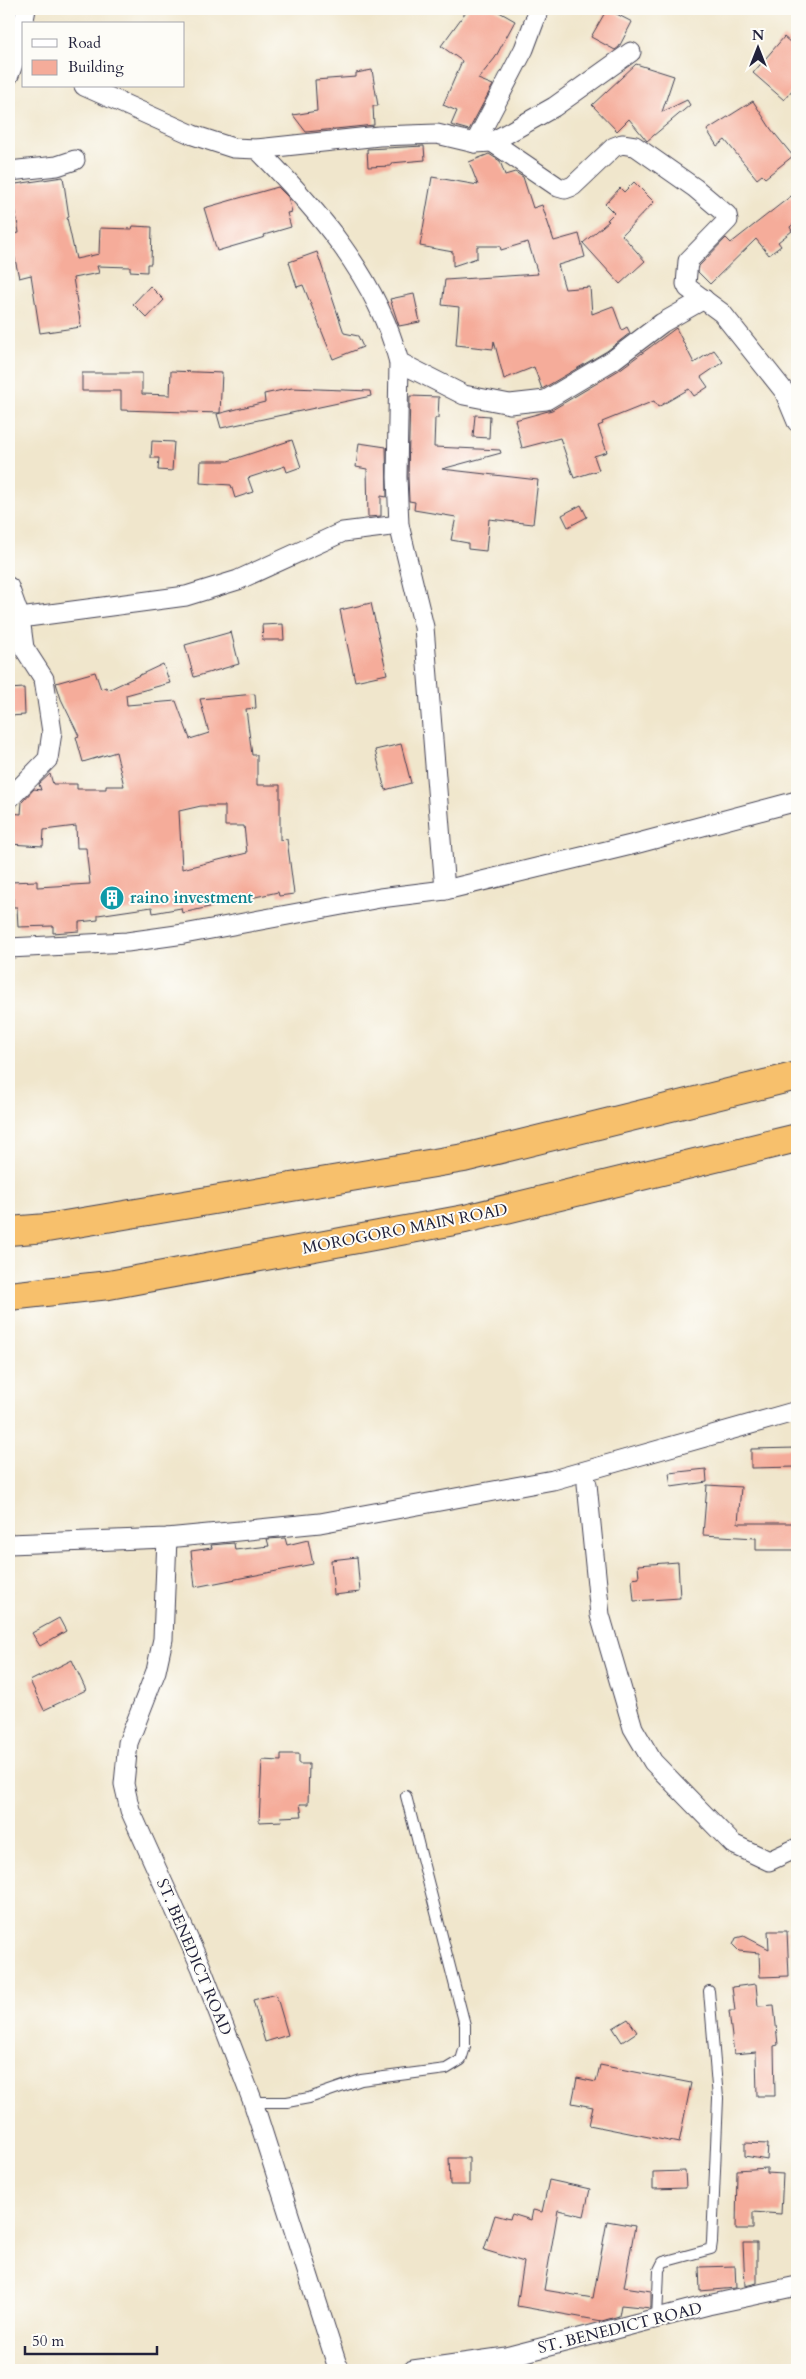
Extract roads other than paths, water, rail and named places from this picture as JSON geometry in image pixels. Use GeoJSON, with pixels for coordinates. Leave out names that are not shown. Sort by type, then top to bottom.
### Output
{"type":"FeatureCollection","features":[{"type":"Feature","properties":{"kind":"highway"},"geometry":{"type":"LineString","coordinates":[[9,1231],[47,1228],[464,1158],[797,1076]]}},
{"type":"Feature","properties":{"kind":"highway","name":"MOROGORO MAIN ROAD"},"geometry":{"type":"LineString","coordinates":[[9,1296],[109,1285],[465,1219],[797,1138]]}},
{"type":"Feature","properties":{"kind":"street"},"geometry":{"type":"LineString","coordinates":[[25,22],[26,9]]}},
{"type":"Feature","properties":{"kind":"street"},"geometry":{"type":"LineString","coordinates":[[484,142],[539,9]]}},
{"type":"Feature","properties":{"kind":"street"},"geometry":{"type":"LineString","coordinates":[[484,142],[554,107],[631,52]]}},
{"type":"Feature","properties":{"kind":"street"},"geometry":{"type":"LineString","coordinates":[[9,75],[21,53]]}},
{"type":"Feature","properties":{"kind":"street"},"geometry":{"type":"LineString","coordinates":[[88,88],[193,135],[233,148],[257,149],[379,136],[437,134],[484,142],[558,187],[565,189],[574,186],[614,147],[622,144],[635,146],[696,188],[727,215],[728,220],[688,261],[686,284],[688,288],[722,313],[773,376],[784,391],[797,422]]}},
{"type":"Feature","properties":{"kind":"street"},"geometry":{"type":"LineString","coordinates":[[257,149],[331,229],[357,268],[392,332],[399,362],[397,477],[400,525],[424,627],[445,890]]}},
{"type":"Feature","properties":{"kind":"street"},"geometry":{"type":"LineString","coordinates":[[9,171],[57,166],[75,160]]}},
{"type":"Feature","properties":{"kind":"street"},"geometry":{"type":"LineString","coordinates":[[399,362],[464,395],[510,404],[546,400],[613,360],[662,323],[704,299]]}},
{"type":"Feature","properties":{"kind":"street"},"geometry":{"type":"LineString","coordinates":[[20,618],[186,596],[238,580],[343,532],[400,525]]}},
{"type":"Feature","properties":{"kind":"street"},"geometry":{"type":"LineString","coordinates":[[9,587],[20,618],[16,644],[44,679],[52,732],[48,759],[9,798]]}},
{"type":"Feature","properties":{"kind":"street"},"geometry":{"type":"LineString","coordinates":[[9,948],[127,942],[184,934],[380,898],[445,890],[623,847],[797,801]]}},
{"type":"Feature","properties":{"kind":"street"},"geometry":{"type":"LineString","coordinates":[[9,1544],[167,1538],[320,1523],[553,1480],[797,1411]]}},
{"type":"Feature","properties":{"kind":"street"},"geometry":{"type":"LineString","coordinates":[[587,1484],[600,1615],[633,1728],[653,1762],[733,1844],[769,1861],[797,1848]]}},
{"type":"Feature","properties":{"kind":"street","name":"ST. BENEDICT ROAD"},"geometry":{"type":"LineString","coordinates":[[167,1538],[163,1639],[156,1671],[128,1743],[124,1784],[130,1810],[201,1967],[253,2102],[337,2365],[341,2370]]}},
{"type":"Feature","properties":{"kind":"street","name":"ST. BENEDICT ROAD"},"geometry":{"type":"LineString","coordinates":[[413,2370],[508,2364],[657,2319],[797,2286]]}},
{"type":"Feature","properties":{"kind":"lane"},"geometry":{"type":"LineString","coordinates":[[253,2102],[287,2102],[309,2098],[361,2080],[446,2069],[461,2060],[465,2047],[466,2025],[406,1796]]}},
{"type":"Feature","properties":{"kind":"lane"},"geometry":{"type":"LineString","coordinates":[[657,2319],[659,2270],[663,2262],[711,2249],[718,2098],[709,1991]]}},
{"type":"Feature","properties":{"kind":"place","name":"raino investment"},"geometry":{"type":"Point","coordinates":[112,898]}}]}
